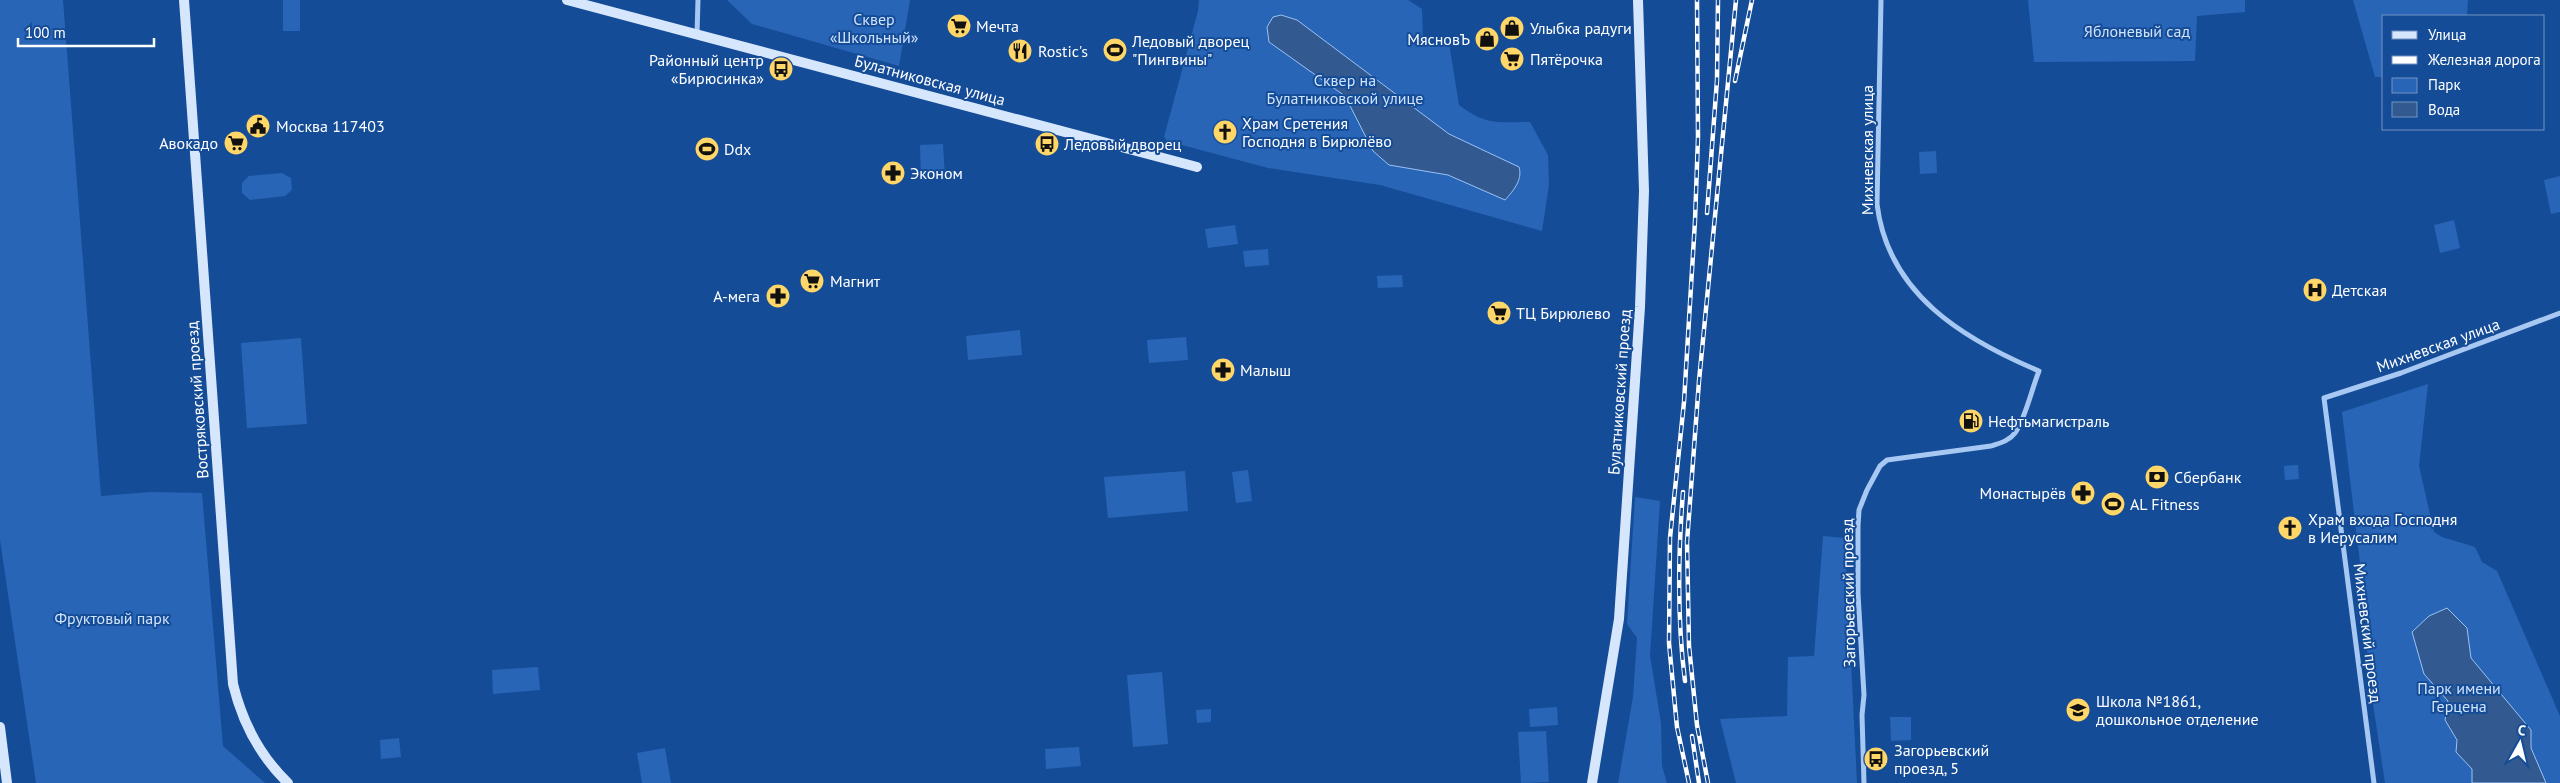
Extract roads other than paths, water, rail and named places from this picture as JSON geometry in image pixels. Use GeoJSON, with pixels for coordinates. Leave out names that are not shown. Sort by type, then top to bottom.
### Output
{"type":"FeatureCollection","features":[{"type":"Feature","properties":{"kind":"street","name":"Востряковский проезд"},"geometry":{"type":"LineString","coordinates":[[184,0],[233,684],[238,702],[256,742],[288,783]]}},
{"type":"Feature","properties":{"kind":"street","name":"Булатниковская улица"},"geometry":{"type":"LineString","coordinates":[[567,0],[1197,167]]}},
{"type":"Feature","properties":{"kind":"street"},"geometry":{"type":"LineString","coordinates":[[698,0],[698,34]]}},
{"type":"Feature","properties":{"kind":"street","name":"Булатниковский проезд"},"geometry":{"type":"LineString","coordinates":[[1592,783],[1620,610],[1640,307],[1644,191],[1638,0]]}},
{"type":"Feature","properties":{"kind":"street","name":"Михневская улица"},"geometry":{"type":"LineString","coordinates":[[1881,0],[1877,204],[1880,228],[1887,246],[1912,286],[1935,310],[1960,331],[2000,355],[2040,371]]}},
{"type":"Feature","properties":{"kind":"street","name":"Михневская улица"},"geometry":{"type":"LineString","coordinates":[[2324,398],[2401,373],[2560,313]]}},
{"type":"Feature","properties":{"kind":"street","name":"Загорьевский проезд"},"geometry":{"type":"LineString","coordinates":[[1864,783],[1862,715],[1864,695],[1858,594],[1858,526],[1859,510],[1867,490],[1880,466],[1887,460],[1991,446],[2006,441],[2015,434],[2020,424],[2040,371]]}},
{"type":"Feature","properties":{"kind":"street","name":"Михневский проезд"},"geometry":{"type":"LineString","coordinates":[[2324,398],[2374,783]]}},
{"type":"Feature","properties":{"kind":"street"},"geometry":{"type":"LineString","coordinates":[[0,727],[7,783]]}},
{"type":"Feature","properties":{"kind":"water"},"geometry":{"type":"Polygon","coordinates":[[[1281,15],[1297,20],[1449,134],[1519,167],[1520,176],[1511,193],[1505,200],[1448,175],[1389,165],[1373,151],[1345,96],[1269,42],[1267,27],[1273,17],[1281,15]]]}},
{"type":"Feature","properties":{"kind":"water"},"geometry":{"type":"Polygon","coordinates":[[[2447,608],[2467,628],[2471,658],[2531,730],[2531,748],[2546,783],[2472,783],[2472,769],[2456,752],[2457,740],[2445,720],[2448,701],[2424,674],[2412,632],[2429,616],[2447,608]]]}},
{"type":"Feature","properties":{"kind":"railway"},"geometry":{"type":"LineString","coordinates":[[1689,783],[1677,727],[1669,643],[1670,538],[1684,402],[1695,221],[1698,137],[1697,0]]}},
{"type":"Feature","properties":{"kind":"railway"},"geometry":{"type":"LineString","coordinates":[[1707,213],[1717,80],[1718,0]]}},
{"type":"Feature","properties":{"kind":"railway"},"geometry":{"type":"LineString","coordinates":[[1708,783],[1697,725],[1689,646],[1687,542],[1699,381],[1736,0]]}},
{"type":"Feature","properties":{"kind":"railway"},"geometry":{"type":"LineString","coordinates":[[1735,81],[1752,0]]}},
{"type":"Feature","properties":{"kind":"railway"},"geometry":{"type":"LineString","coordinates":[[1683,492],[1679,587],[1682,658],[1685,681]]}},
{"type":"Feature","properties":{"kind":"railway"},"geometry":{"type":"LineString","coordinates":[[1692,736],[1699,783]]}},
{"type":"Feature","properties":{"kind":"place","name":"Мечта"},"geometry":{"type":"Point","coordinates":[959,26]}},
{"type":"Feature","properties":{"kind":"place","name":"Улыбка радуги"},"geometry":{"type":"Point","coordinates":[1512,28]}},
{"type":"Feature","properties":{"kind":"place","name":"МясновЪ"},"geometry":{"type":"Point","coordinates":[1487,39]}},
{"type":"Feature","properties":{"kind":"place","name":"Ледовый дворец \"Пингвины\""},"geometry":{"type":"Point","coordinates":[1115,50]}},
{"type":"Feature","properties":{"kind":"place","name":"Rostic's"},"geometry":{"type":"Point","coordinates":[1020,51]}},
{"type":"Feature","properties":{"kind":"place","name":"Пятёрочка"},"geometry":{"type":"Point","coordinates":[1512,59]}},
{"type":"Feature","properties":{"kind":"place","name":"Районный центр «Бирюсинка»"},"geometry":{"type":"Point","coordinates":[781,69]}},
{"type":"Feature","properties":{"kind":"place","name":"Москва 117403"},"geometry":{"type":"Point","coordinates":[258,126]}},
{"type":"Feature","properties":{"kind":"place","name":"Храм Сретения Господня в Бирюлёво"},"geometry":{"type":"Point","coordinates":[1225,132]}},
{"type":"Feature","properties":{"kind":"place","name":"Авокадо"},"geometry":{"type":"Point","coordinates":[236,143]}},
{"type":"Feature","properties":{"kind":"place","name":"Ледовый дворец"},"geometry":{"type":"Point","coordinates":[1047,144]}},
{"type":"Feature","properties":{"kind":"place","name":"Ddx"},"geometry":{"type":"Point","coordinates":[707,149]}},
{"type":"Feature","properties":{"kind":"place","name":"Эконом"},"geometry":{"type":"Point","coordinates":[893,173]}},
{"type":"Feature","properties":{"kind":"place","name":"Магнит"},"geometry":{"type":"Point","coordinates":[812,281]}},
{"type":"Feature","properties":{"kind":"place","name":"Детская"},"geometry":{"type":"Point","coordinates":[2315,290]}},
{"type":"Feature","properties":{"kind":"place","name":"А-мега"},"geometry":{"type":"Point","coordinates":[778,296]}},
{"type":"Feature","properties":{"kind":"place","name":"ТЦ Бирюлево"},"geometry":{"type":"Point","coordinates":[1499,313]}},
{"type":"Feature","properties":{"kind":"place","name":"Малыш"},"geometry":{"type":"Point","coordinates":[1223,370]}},
{"type":"Feature","properties":{"kind":"place","name":"Нефтьмагистраль"},"geometry":{"type":"Point","coordinates":[1971,421]}},
{"type":"Feature","properties":{"kind":"place","name":"Сбербанк"},"geometry":{"type":"Point","coordinates":[2157,477]}},
{"type":"Feature","properties":{"kind":"place","name":"Монастырёв"},"geometry":{"type":"Point","coordinates":[2083,493]}},
{"type":"Feature","properties":{"kind":"place","name":"AL Fitness"},"geometry":{"type":"Point","coordinates":[2113,504]}},
{"type":"Feature","properties":{"kind":"place","name":"Храм входа Господня в Иерусалим"},"geometry":{"type":"Point","coordinates":[2290,528]}},
{"type":"Feature","properties":{"kind":"place","name":"Школа №1861, дошкольное отделение"},"geometry":{"type":"Point","coordinates":[2078,710]}},
{"type":"Feature","properties":{"kind":"place","name":"Загорьевский проезд, 5"},"geometry":{"type":"Point","coordinates":[1876,759]}},
{"type":"Feature","properties":{"kind":"park label","name":"Сквер «Школьный»"},"geometry":{"type":"Point","coordinates":[874,28]}},
{"type":"Feature","properties":{"kind":"park label","name":"Яблоневый сад"},"geometry":{"type":"Point","coordinates":[2137,31]}},
{"type":"Feature","properties":{"kind":"park label","name":"Сквер на Булатниковской улице"},"geometry":{"type":"Point","coordinates":[1345,89]}},
{"type":"Feature","properties":{"kind":"park label","name":"Фруктовый парк"},"geometry":{"type":"Point","coordinates":[112,618]}},
{"type":"Feature","properties":{"kind":"park label","name":"Парк имени Герцена"},"geometry":{"type":"Point","coordinates":[2459,697]}}]}
